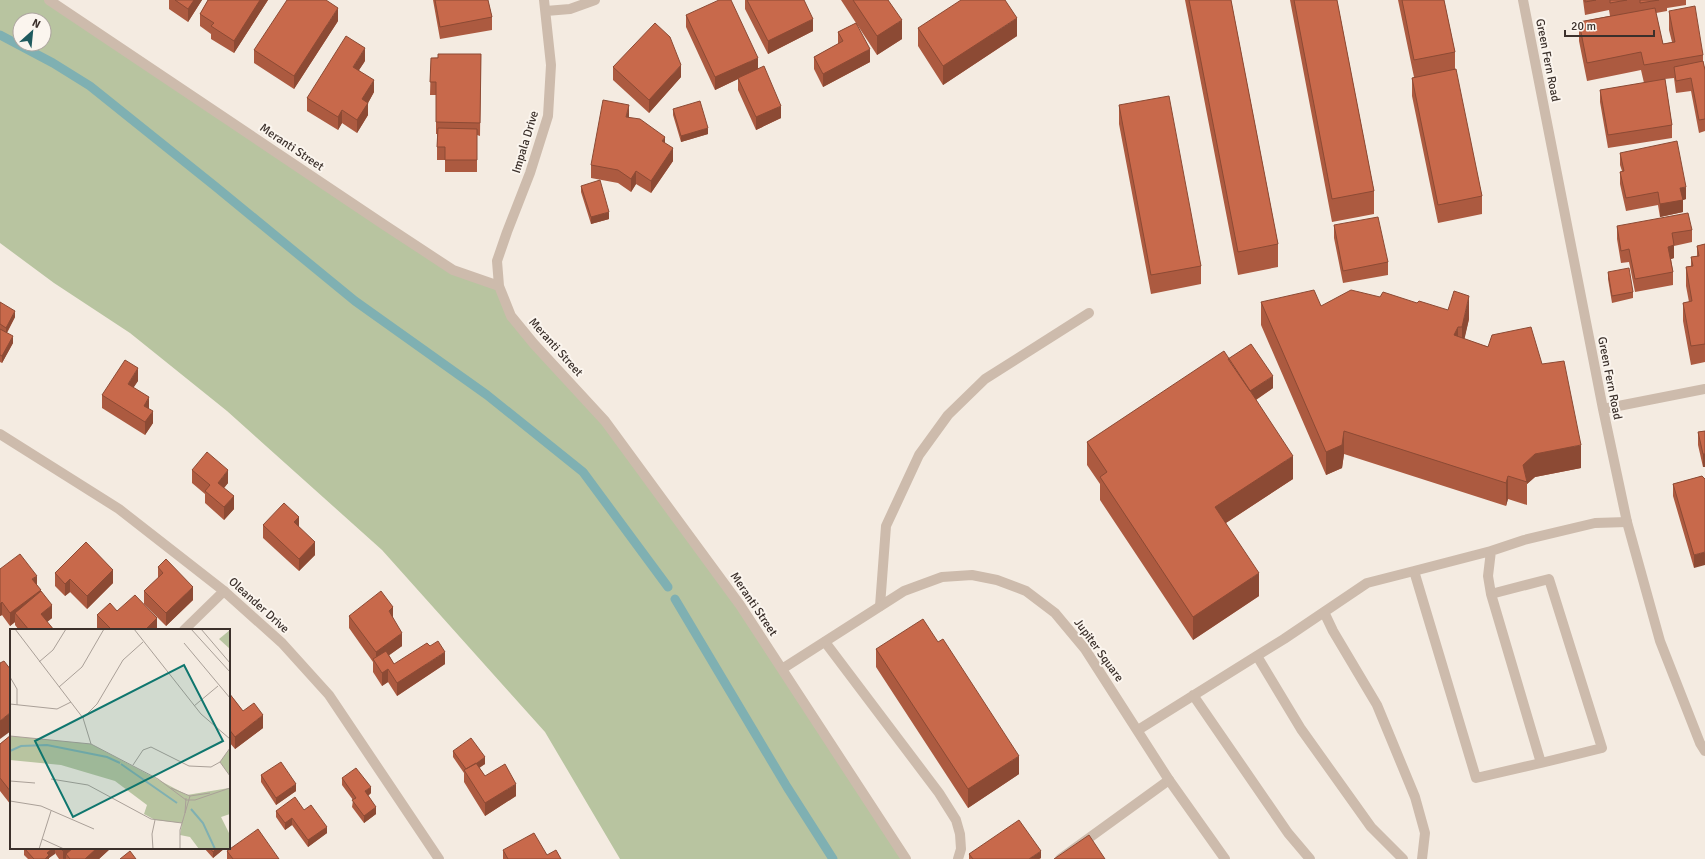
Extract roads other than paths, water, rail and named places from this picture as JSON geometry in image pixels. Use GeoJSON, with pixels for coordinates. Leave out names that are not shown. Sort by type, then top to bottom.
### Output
{"type":"FeatureCollection","features":[{"type":"Feature","properties":{"kind":"street","name":"Meranti Street"},"geometry":{"type":"LineString","coordinates":[[49,0],[453,270],[499,286],[511,316],[534,344],[605,421],[740,605],[906,859]]}},
{"type":"Feature","properties":{"kind":"street","name":"Impala Drive"},"geometry":{"type":"LineString","coordinates":[[499,286],[497,261],[530,173],[548,116],[552,65],[544,0]]}},
{"type":"Feature","properties":{"kind":"street"},"geometry":{"type":"LineString","coordinates":[[546,11],[570,9],[594,0]]}},
{"type":"Feature","properties":{"kind":"street","name":"Green Fern Road"},"geometry":{"type":"LineString","coordinates":[[1522,0],[1603,409],[1627,522],[1660,641],[1700,743],[1705,752]]}},
{"type":"Feature","properties":{"kind":"street"},"geometry":{"type":"LineString","coordinates":[[880,606],[886,526],[919,455],[948,415],[985,380],[1089,313]]}},
{"type":"Feature","properties":{"kind":"street"},"geometry":{"type":"LineString","coordinates":[[1603,409],[1705,389]]}},
{"type":"Feature","properties":{"kind":"street","name":"Oleander Drive"},"geometry":{"type":"LineString","coordinates":[[0,434],[119,509],[224,591],[282,643],[329,695],[439,859]]}},
{"type":"Feature","properties":{"kind":"street"},"geometry":{"type":"LineString","coordinates":[[1138,730],[1257,656],[1367,582],[1491,551],[1524,540],[1595,523],[1627,522]]}},
{"type":"Feature","properties":{"kind":"street"},"geometry":{"type":"LineString","coordinates":[[1491,551],[1488,576],[1491,594],[1540,763]]}},
{"type":"Feature","properties":{"kind":"street"},"geometry":{"type":"LineString","coordinates":[[1414,571],[1476,778],[1602,748],[1549,579],[1491,594]]}},
{"type":"Feature","properties":{"kind":"street","name":"Jupiter Square"},"geometry":{"type":"LineString","coordinates":[[782,669],[904,591],[942,577],[972,575],[996,580],[1026,591],[1055,613],[1085,649],[1169,780],[1226,859]]}},
{"type":"Feature","properties":{"kind":"street"},"geometry":{"type":"LineString","coordinates":[[185,629],[224,591]]}},
{"type":"Feature","properties":{"kind":"street"},"geometry":{"type":"LineString","coordinates":[[1324,612],[1333,631],[1377,705],[1415,797],[1426,833],[1422,859]]}},
{"type":"Feature","properties":{"kind":"street"},"geometry":{"type":"LineString","coordinates":[[825,642],[939,793],[956,820],[960,834],[961,848],[958,859]]}},
{"type":"Feature","properties":{"kind":"street"},"geometry":{"type":"LineString","coordinates":[[1257,656],[1301,729],[1370,827],[1403,859]]}},
{"type":"Feature","properties":{"kind":"street"},"geometry":{"type":"LineString","coordinates":[[1193,695],[1288,833],[1310,859]]}},
{"type":"Feature","properties":{"kind":"street"},"geometry":{"type":"LineString","coordinates":[[1060,859],[1169,780]]}},
{"type":"Feature","properties":{"kind":"waterway"},"geometry":{"type":"LineString","coordinates":[[0,35],[53,63],[90,86],[355,301],[487,395],[583,472],[668,587]]}},
{"type":"Feature","properties":{"kind":"waterway"},"geometry":{"type":"LineString","coordinates":[[675,599],[787,787],[833,859]]}}]}
